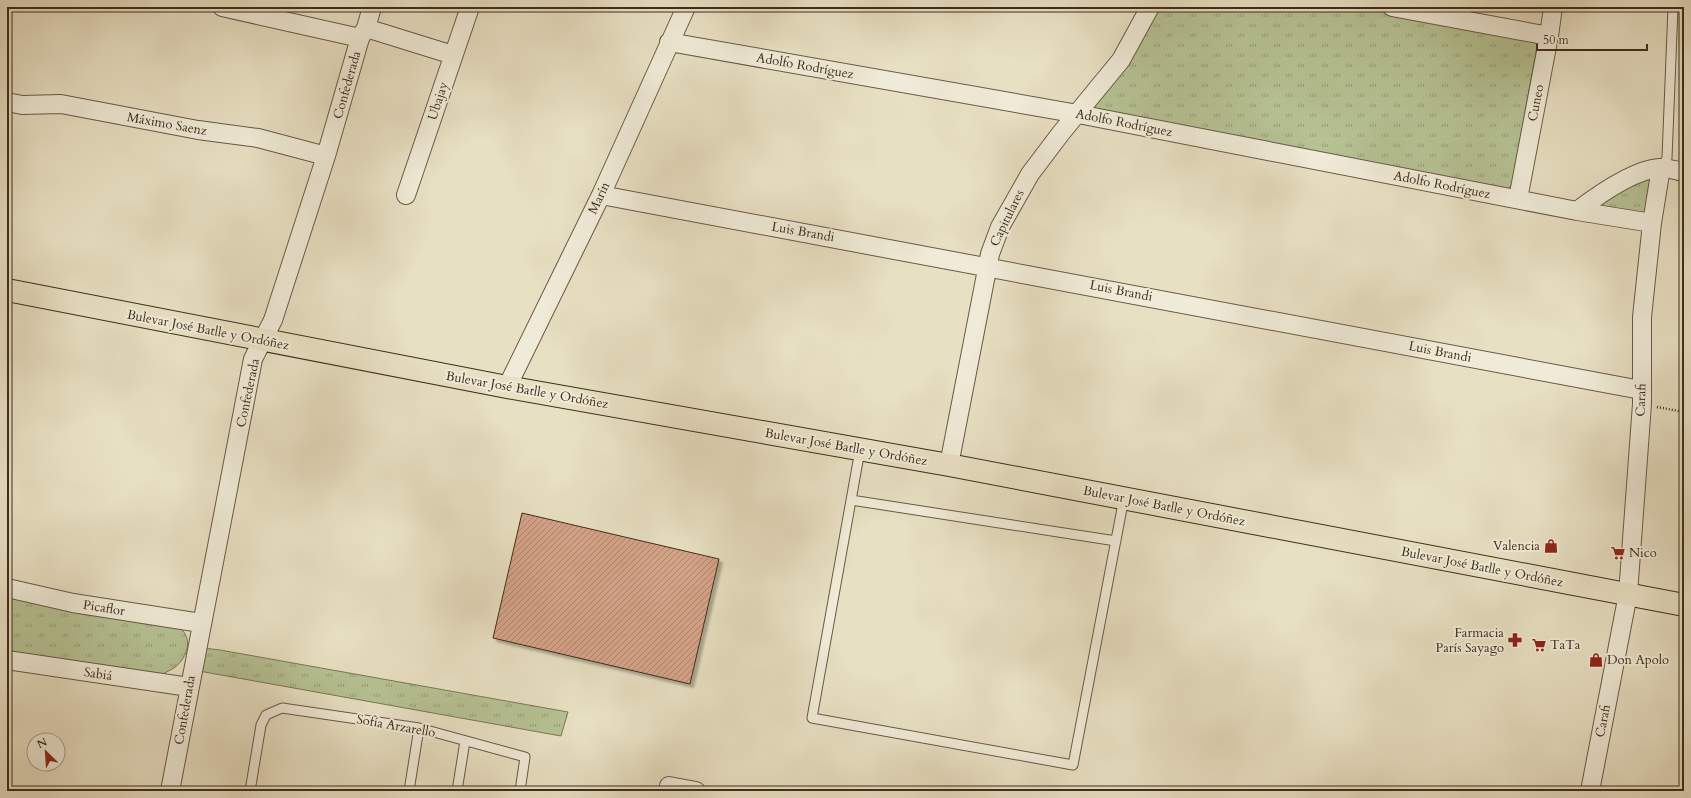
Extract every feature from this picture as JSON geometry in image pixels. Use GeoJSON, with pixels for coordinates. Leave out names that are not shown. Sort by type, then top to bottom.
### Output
{"type":"FeatureCollection","features":[{"type":"Feature","properties":{"kind":"main road","name":"Bulevar José Batlle y Ordóñez"},"geometry":{"type":"LineString","coordinates":[[7,290],[506,387],[1124,498],[1684,605]]}},
{"type":"Feature","properties":{"kind":"street"},"geometry":{"type":"LineString","coordinates":[[222,7],[363,33],[453,55]]}},
{"type":"Feature","properties":{"kind":"street","name":"Confederada"},"geometry":{"type":"LineString","coordinates":[[170,791],[201,623],[253,359],[273,320],[372,7]]}},
{"type":"Feature","properties":{"kind":"street","name":"Ubajay"},"geometry":{"type":"LineString","coordinates":[[406,195],[470,7]]}},
{"type":"Feature","properties":{"kind":"street","name":"Marín"},"geometry":{"type":"LineString","coordinates":[[506,387],[601,195],[686,7]]}},
{"type":"Feature","properties":{"kind":"street","name":"Capitulares"},"geometry":{"type":"LineString","coordinates":[[949,466],[987,266],[1000,227],[1023,186],[1061,133],[1121,60],[1150,7]]}},
{"type":"Feature","properties":{"kind":"street"},"geometry":{"type":"LineString","coordinates":[[1392,7],[1549,36]]}},
{"type":"Feature","properties":{"kind":"street","name":"Cuneo"},"geometry":{"type":"LineString","coordinates":[[1518,199],[1549,36],[1553,7]]}},
{"type":"Feature","properties":{"kind":"street","name":"Adolfo Rodríguez"},"geometry":{"type":"LineString","coordinates":[[669,42],[1078,114],[1577,211],[1652,223]]}},
{"type":"Feature","properties":{"kind":"street","name":"Máximo Saenz"},"geometry":{"type":"LineString","coordinates":[[7,102],[22,105],[61,104],[198,130],[258,138],[326,156]]}},
{"type":"Feature","properties":{"kind":"street"},"geometry":{"type":"LineString","coordinates":[[1577,211],[1592,199],[1647,170],[1661,168],[1684,172]]}},
{"type":"Feature","properties":{"kind":"street","name":"Carafi"},"geometry":{"type":"LineString","coordinates":[[1590,791],[1628,594],[1642,397],[1642,317],[1652,223],[1661,168]]}},
{"type":"Feature","properties":{"kind":"street","name":"Luis Brandi"},"geometry":{"type":"LineString","coordinates":[[601,195],[987,266],[1642,397]]}},
{"type":"Feature","properties":{"kind":"street","name":"Picaflor"},"geometry":{"type":"LineString","coordinates":[[7,588],[73,603],[201,623]]}},
{"type":"Feature","properties":{"kind":"street","name":"Sabiá"},"geometry":{"type":"LineString","coordinates":[[7,660],[189,687]]}},
{"type":"Feature","properties":{"kind":"street"},"geometry":{"type":"LineString","coordinates":[[669,786],[696,791]]}},
{"type":"Feature","properties":{"kind":"lane","name":"Carafi"},"geometry":{"type":"LineString","coordinates":[[1661,168],[1667,158],[1673,7]]}},
{"type":"Feature","properties":{"kind":"lane"},"geometry":{"type":"LineString","coordinates":[[860,450],[812,718],[1073,765],[1124,498]]}},
{"type":"Feature","properties":{"kind":"lane"},"geometry":{"type":"LineString","coordinates":[[851,500],[1116,541]]}},
{"type":"Feature","properties":{"kind":"lane","name":"Sofía Arzarello"},"geometry":{"type":"LineString","coordinates":[[250,791],[261,725],[266,715],[282,708],[419,728],[525,757],[520,791]]}},
{"type":"Feature","properties":{"kind":"lane"},"geometry":{"type":"LineString","coordinates":[[409,791],[419,728]]}},
{"type":"Feature","properties":{"kind":"lane"},"geometry":{"type":"LineString","coordinates":[[457,791],[465,741]]}},
{"type":"Feature","properties":{"kind":"path"},"geometry":{"type":"LineString","coordinates":[[1642,397],[1684,412]]}},
{"type":"Feature","properties":{"kind":"green space"},"geometry":{"type":"Polygon","coordinates":[[[1156,7],[1361,7],[1538,40],[1512,185],[1507,189],[1094,111],[1092,106],[1156,7]]]}},
{"type":"Feature","properties":{"kind":"green space"},"geometry":{"type":"Polygon","coordinates":[[[1652,177],[1644,215],[1594,209],[1593,203],[1652,177]]]}},
{"type":"Feature","properties":{"kind":"green space"},"geometry":{"type":"Polygon","coordinates":[[[7,596],[176,626],[186,635],[186,653],[179,664],[159,676],[7,654],[7,596]]]}},
{"type":"Feature","properties":{"kind":"green space"},"geometry":{"type":"Polygon","coordinates":[[[203,648],[568,712],[561,736],[199,671],[203,648]]]}},
{"type":"Feature","properties":{"kind":"building"},"geometry":{"type":"Polygon","coordinates":[[[522,513],[719,559],[690,684],[493,638],[522,513]]]}},
{"type":"Feature","properties":{"kind":"place","name":"Valencia"},"geometry":{"type":"Point","coordinates":[1551,546]}},
{"type":"Feature","properties":{"kind":"place","name":"Nico"},"geometry":{"type":"Point","coordinates":[1618,553]}},
{"type":"Feature","properties":{"kind":"place","name":"Farmacia París Sayago"},"geometry":{"type":"Point","coordinates":[1515,640]}},
{"type":"Feature","properties":{"kind":"place","name":"TaTa"},"geometry":{"type":"Point","coordinates":[1539,645]}},
{"type":"Feature","properties":{"kind":"place","name":"Don Apolo"},"geometry":{"type":"Point","coordinates":[1596,660]}}]}
